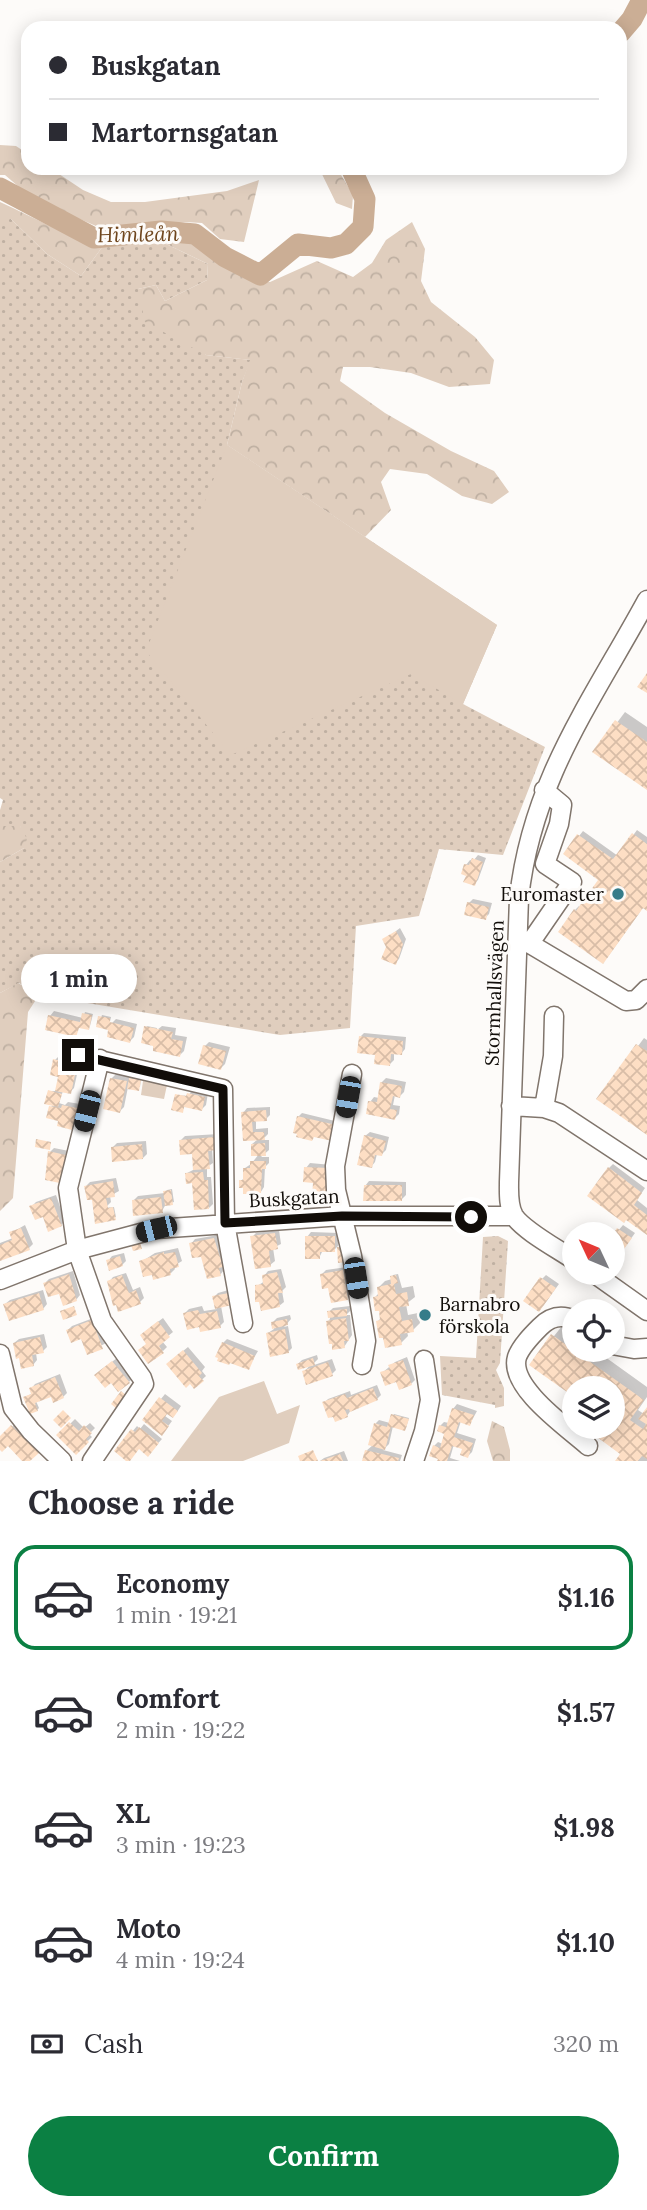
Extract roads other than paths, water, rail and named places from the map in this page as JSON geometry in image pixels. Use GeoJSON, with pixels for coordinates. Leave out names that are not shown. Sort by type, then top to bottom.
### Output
{"type":"FeatureCollection","features":[{"type":"Feature","properties":{"kind":"street","name":"Stormhallsvägen"},"geometry":{"type":"LineString","coordinates":[[514,1216],[510,1206],[509,1182],[524,940],[525,855],[544,790],[573,729],[644,612]]}},
{"type":"Feature","properties":{"kind":"street"},"geometry":{"type":"LineString","coordinates":[[544,790],[562,805],[559,824],[545,864],[572,882],[524,940],[626,1001],[636,1000],[647,989]]}},
{"type":"Feature","properties":{"kind":"street"},"geometry":{"type":"LineString","coordinates":[[544,1108],[553,1056],[554,1016]]}},
{"type":"Feature","properties":{"kind":"street"},"geometry":{"type":"LineString","coordinates":[[78,1055],[223,1089],[225,1223],[243,1324]]}},
{"type":"Feature","properties":{"kind":"street"},"geometry":{"type":"LineString","coordinates":[[92,1461],[144,1384],[102,1321],[77,1250],[68,1188],[100,1059]]}},
{"type":"Feature","properties":{"kind":"street"},"geometry":{"type":"LineString","coordinates":[[352,1073],[335,1166],[336,1190],[352,1256],[366,1341],[362,1365]]}},
{"type":"Feature","properties":{"kind":"street"},"geometry":{"type":"LineString","coordinates":[[512,1107],[544,1108],[559,1113],[647,1171]]}},
{"type":"Feature","properties":{"kind":"street","name":"Buskgatan"},"geometry":{"type":"LineString","coordinates":[[0,1280],[77,1250],[156,1229],[342,1216],[514,1216]]}},
{"type":"Feature","properties":{"kind":"street"},"geometry":{"type":"LineString","coordinates":[[514,1216],[562,1252]]}},
{"type":"Feature","properties":{"kind":"street"},"geometry":{"type":"LineString","coordinates":[[610,1285],[647,1311]]}},
{"type":"Feature","properties":{"kind":"street"},"geometry":{"type":"LineString","coordinates":[[562,1316],[545,1322],[524,1345],[517,1357],[516,1373],[534,1397],[588,1446]]}},
{"type":"Feature","properties":{"kind":"street"},"geometry":{"type":"LineString","coordinates":[[625,1348],[647,1348]]}},
{"type":"Feature","properties":{"kind":"street"},"geometry":{"type":"LineString","coordinates":[[0,1354],[13,1408],[61,1461]]}},
{"type":"Feature","properties":{"kind":"street"},"geometry":{"type":"LineString","coordinates":[[414,1461],[430,1400],[424,1360]]}},
{"type":"Feature","properties":{"kind":"waterway","name":"Himleån"},"geometry":{"type":"LineString","coordinates":[[627,25],[642,0]]}},
{"type":"Feature","properties":{"kind":"waterway","name":"Himleån"},"geometry":{"type":"LineString","coordinates":[[0,188],[94,238],[161,231],[195,234],[225,257],[260,275],[298,244],[331,248],[346,244],[363,227],[365,199],[354,175]]}},
{"type":"Feature","properties":{"kind":"place","name":"Euromaster"},"geometry":{"type":"Point","coordinates":[618,894]}},
{"type":"Feature","properties":{"kind":"place","name":"Barnabro förskola"},"geometry":{"type":"Point","coordinates":[425,1315]}}]}
